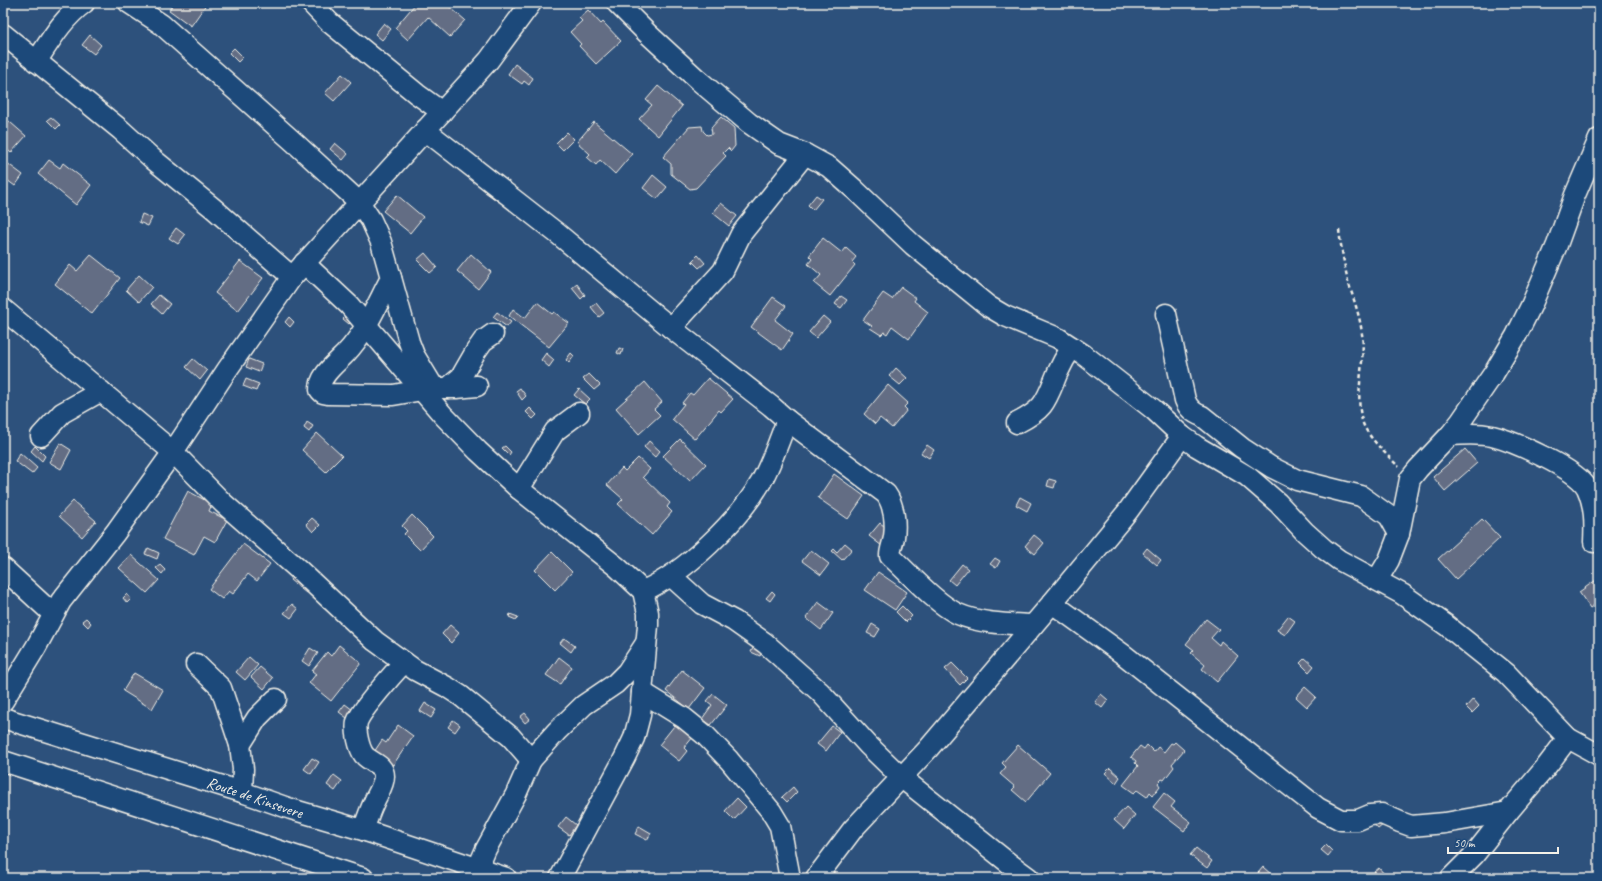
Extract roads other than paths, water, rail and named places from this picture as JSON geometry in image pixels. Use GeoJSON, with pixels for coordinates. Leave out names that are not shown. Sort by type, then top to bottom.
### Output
{"type":"FeatureCollection","features":[{"type":"Feature","properties":{"kind":"street"},"geometry":{"type":"LineString","coordinates":[[36,62],[59,27],[84,3]]}},
{"type":"Feature","properties":{"kind":"street"},"geometry":{"type":"LineString","coordinates":[[129,3],[162,24],[359,202],[371,220],[381,242],[414,355],[434,389],[473,446],[519,489],[617,567],[643,591],[648,613],[647,641],[640,715],[634,738],[560,878]]}},
{"type":"Feature","properties":{"kind":"street"},"geometry":{"type":"LineString","coordinates":[[311,3],[329,22],[417,94],[442,112]]}},
{"type":"Feature","properties":{"kind":"street"},"geometry":{"type":"LineString","coordinates":[[3,701],[36,647],[61,601],[115,533],[173,452],[227,370],[298,270],[489,60],[531,3]]}},
{"type":"Feature","properties":{"kind":"street"},"geometry":{"type":"LineString","coordinates":[[618,3],[680,64],[749,123],[779,144],[805,154],[829,167],[913,245],[988,306],[1005,316],[1058,338],[1072,347],[1153,409],[1182,436],[1247,476],[1278,503],[1305,532],[1324,549],[1340,560],[1402,594],[1439,621],[1506,673],[1568,738],[1599,755]]}},
{"type":"Feature","properties":{"kind":"street"},"geometry":{"type":"LineString","coordinates":[[3,34],[121,130],[154,160],[213,208],[349,306],[367,326],[434,389]]}},
{"type":"Feature","properties":{"kind":"street"},"geometry":{"type":"LineString","coordinates":[[425,130],[558,234],[670,328],[772,406],[787,420],[886,494],[891,500],[894,516],[894,536],[890,556],[944,605],[957,613],[970,618],[1003,624],[1034,625]]}},
{"type":"Feature","properties":{"kind":"street"},"geometry":{"type":"LineString","coordinates":[[1377,580],[1389,560],[1399,534],[1410,480],[1418,469],[1450,435],[1494,373],[1516,336],[1531,306],[1557,245],[1575,195],[1599,139]]}},
{"type":"Feature","properties":{"kind":"street"},"geometry":{"type":"LineString","coordinates":[[670,328],[723,271],[741,234],[805,154]]}},
{"type":"Feature","properties":{"kind":"street"},"geometry":{"type":"LineString","coordinates":[[391,278],[367,326],[348,351],[323,378],[320,385],[320,390],[323,393],[328,394],[393,395],[434,389],[477,386]]}},
{"type":"Feature","properties":{"kind":"street"},"geometry":{"type":"LineString","coordinates":[[3,309],[173,452],[223,504],[298,569],[375,641],[415,670],[447,686],[461,696],[511,737],[531,760]]}},
{"type":"Feature","properties":{"kind":"street"},"geometry":{"type":"LineString","coordinates":[[1166,314],[1184,400],[1188,408],[1196,414],[1202,416],[1242,448],[1271,467],[1297,480],[1361,496],[1389,516],[1399,534]]}},
{"type":"Feature","properties":{"kind":"street"},"geometry":{"type":"LineString","coordinates":[[434,389],[461,378],[483,341],[493,334]]}},
{"type":"Feature","properties":{"kind":"street"},"geometry":{"type":"LineString","coordinates":[[1017,423],[1029,417],[1048,399],[1062,363],[1072,347]]}},
{"type":"Feature","properties":{"kind":"street"},"geometry":{"type":"LineString","coordinates":[[41,436],[62,413],[101,391]]}},
{"type":"Feature","properties":{"kind":"street"},"geometry":{"type":"LineString","coordinates":[[519,489],[555,431],[579,413]]}},
{"type":"Feature","properties":{"kind":"street"},"geometry":{"type":"LineString","coordinates":[[643,591],[671,576],[700,552],[745,504],[760,483],[771,462],[787,420]]}},
{"type":"Feature","properties":{"kind":"street"},"geometry":{"type":"LineString","coordinates":[[1450,435],[1471,434],[1492,436],[1520,445],[1549,459],[1571,473],[1586,487],[1592,502],[1595,516],[1594,542]]}},
{"type":"Feature","properties":{"kind":"street"},"geometry":{"type":"LineString","coordinates":[[816,878],[853,828],[874,804],[902,778],[928,749],[1034,625],[1128,511],[1182,436]]}},
{"type":"Feature","properties":{"kind":"street"},"geometry":{"type":"LineString","coordinates":[[3,568],[53,614]]}},
{"type":"Feature","properties":{"kind":"street"},"geometry":{"type":"LineString","coordinates":[[671,576],[702,604],[734,621],[765,642],[820,692],[868,745],[902,778],[1029,878]]}},
{"type":"Feature","properties":{"kind":"street"},"geometry":{"type":"LineString","coordinates":[[1052,603],[1124,655],[1318,808],[1341,820],[1358,820],[1370,815],[1382,814],[1411,826],[1445,823],[1508,812]]}},
{"type":"Feature","properties":{"kind":"street"},"geometry":{"type":"LineString","coordinates":[[476,874],[486,849],[516,794],[531,760],[557,731],[584,705],[615,684],[627,672],[647,641]]}},
{"type":"Feature","properties":{"kind":"street"},"geometry":{"type":"LineString","coordinates":[[366,831],[364,828],[368,813],[383,784],[384,775],[381,767],[364,755],[358,734],[357,722],[404,662]]}},
{"type":"Feature","properties":{"kind":"street"},"geometry":{"type":"LineString","coordinates":[[196,664],[221,688],[240,745],[242,792]]}},
{"type":"Feature","properties":{"kind":"street"},"geometry":{"type":"LineString","coordinates":[[642,692],[684,718],[705,735],[729,760],[771,811],[780,826],[790,878]]}},
{"type":"Feature","properties":{"kind":"street"},"geometry":{"type":"LineString","coordinates":[[240,745],[257,718],[276,699]]}},
{"type":"Feature","properties":{"kind":"street","name":"Route de Kinsevere"},"geometry":{"type":"LineString","coordinates":[[3,718],[242,792],[291,809],[366,831],[476,874],[506,878]]}},
{"type":"Feature","properties":{"kind":"street"},"geometry":{"type":"LineString","coordinates":[[1452,878],[1474,855],[1568,738]]}},
{"type":"Feature","properties":{"kind":"street"},"geometry":{"type":"LineString","coordinates":[[3,761],[363,878]]}}]}
